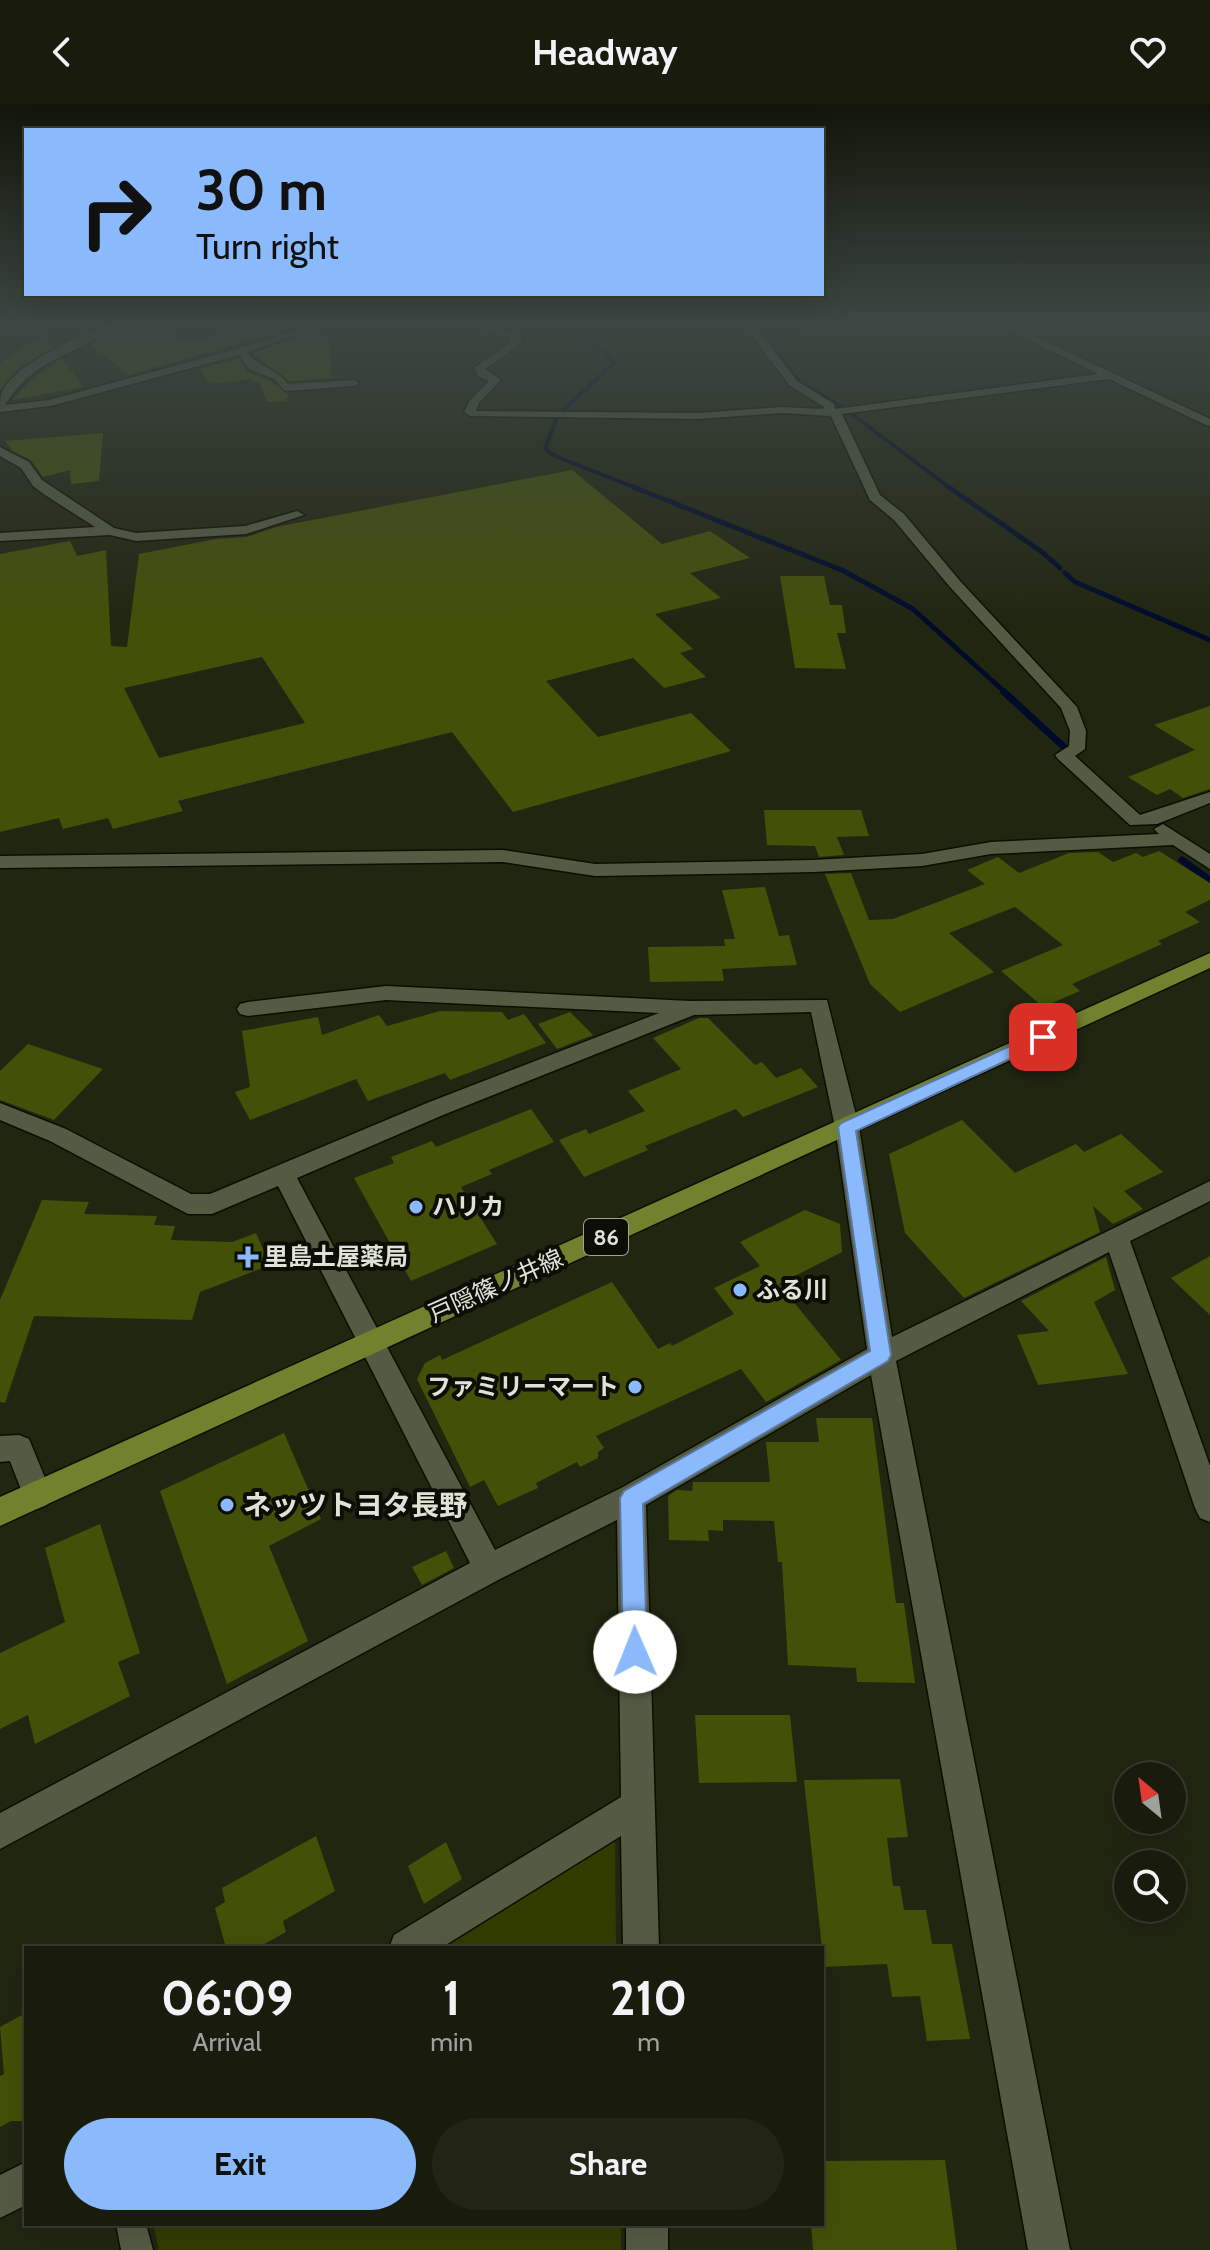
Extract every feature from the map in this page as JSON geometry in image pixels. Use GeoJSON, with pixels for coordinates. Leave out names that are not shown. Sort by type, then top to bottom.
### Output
{"type":"FeatureCollection","features":[{"type":"Feature","properties":{"kind":"main road","name":"戸隠篠ノ井線"},"geometry":{"type":"LineString","coordinates":[[0,1512],[1210,960]]}},
{"type":"Feature","properties":{"kind":"street"},"geometry":{"type":"LineString","coordinates":[[837,425],[875,497],[899,517],[955,584],[1069,707],[1078,731],[1077,749],[1064,755],[1136,821],[1151,820],[1210,797]]}},
{"type":"Feature","properties":{"kind":"street"},"geometry":{"type":"LineString","coordinates":[[0,451],[25,465],[37,483],[49,492],[110,531]]}},
{"type":"Feature","properties":{"kind":"street"},"geometry":{"type":"LineString","coordinates":[[0,537],[110,531],[136,537],[246,530],[297,515]]}},
{"type":"Feature","properties":{"kind":"street"},"geometry":{"type":"LineString","coordinates":[[1151,820],[1210,863]]}},
{"type":"Feature","properties":{"kind":"street"},"geometry":{"type":"LineString","coordinates":[[0,862],[503,856],[595,870],[704,868],[906,861],[991,848],[1176,839]]}},
{"type":"Feature","properties":{"kind":"street"},"geometry":{"type":"LineString","coordinates":[[248,1009],[386,993],[692,1008],[820,1005],[847,1127],[881,1355],[1049,2250]]}},
{"type":"Feature","properties":{"kind":"street"},"geometry":{"type":"LineString","coordinates":[[0,1111],[58,1135],[188,1204],[212,1204],[435,1109],[692,1008]]}},
{"type":"Feature","properties":{"kind":"street"},"geometry":{"type":"LineString","coordinates":[[284,1175],[489,1569]]}},
{"type":"Feature","properties":{"kind":"street"},"geometry":{"type":"LineString","coordinates":[[0,1832],[489,1569],[631,1498],[881,1355],[1210,1190]]}},
{"type":"Feature","properties":{"kind":"street"},"geometry":{"type":"LineString","coordinates":[[1117,1239],[1202,1459],[1210,1508]]}},
{"type":"Feature","properties":{"kind":"street"},"geometry":{"type":"LineString","coordinates":[[0,1449],[19,1448],[37,1495]]}},
{"type":"Feature","properties":{"kind":"street"},"geometry":{"type":"LineString","coordinates":[[631,1498],[641,1946]]}},
{"type":"Feature","properties":{"kind":"street"},"geometry":{"type":"LineString","coordinates":[[410,1946],[639,1805]]}},
{"type":"Feature","properties":{"kind":"street"},"geometry":{"type":"LineString","coordinates":[[0,2198],[24,2183]]}},
{"type":"Feature","properties":{"kind":"street"},"geometry":{"type":"LineString","coordinates":[[647,2226],[647,2250]]}},
{"type":"Feature","properties":{"kind":"lane"},"geometry":{"type":"LineString","coordinates":[[131,2226],[137,2250]]}},
{"type":"Feature","properties":{"kind":"green space"},"geometry":{"type":"Polygon","coordinates":[[[615,1836],[616,1946],[441,1946],[615,1836]]]}},
{"type":"Feature","properties":{"kind":"green space"},"geometry":{"type":"Polygon","coordinates":[[[153,2226],[621,2226],[621,2250],[159,2250],[153,2226]]]}},
{"type":"Feature","properties":{"kind":"building"},"geometry":{"type":"Polygon","coordinates":[[[103,433],[99,481],[71,484],[70,470],[43,477],[31,460],[13,451],[5,441],[103,433]]]}},
{"type":"Feature","properties":{"kind":"building"},"geometry":{"type":"Polygon","coordinates":[[[572,470],[662,544],[710,531],[750,558],[690,573],[721,598],[655,614],[693,649],[680,653],[706,677],[664,688],[633,658],[546,681],[598,737],[691,713],[731,751],[513,812],[452,732],[178,801],[183,811],[113,829],[108,818],[63,829],[59,818],[0,832],[0,554],[70,541],[77,556],[106,550],[111,646],[127,647],[139,554],[216,539],[247,537],[276,527],[572,470]],[[262,657],[124,688],[159,758],[305,723],[262,657]]]}},
{"type":"Feature","properties":{"kind":"building"},"geometry":{"type":"Polygon","coordinates":[[[780,576],[824,576],[830,605],[842,605],[846,633],[837,633],[846,669],[795,668],[780,576]]]}},
{"type":"Feature","properties":{"kind":"building"},"geometry":{"type":"Polygon","coordinates":[[[1210,706],[1210,789],[1183,798],[1170,789],[1157,795],[1128,777],[1195,750],[1154,725],[1210,706]]]}},
{"type":"Feature","properties":{"kind":"building"},"geometry":{"type":"Polygon","coordinates":[[[764,810],[861,810],[869,836],[837,837],[844,855],[819,857],[815,846],[767,845],[764,810]]]}},
{"type":"Feature","properties":{"kind":"building"},"geometry":{"type":"Polygon","coordinates":[[[1159,851],[1210,883],[1210,900],[1185,912],[1200,922],[1158,941],[1162,944],[1072,984],[1080,991],[1043,1007],[1001,971],[1063,945],[1015,907],[949,933],[994,972],[900,1012],[870,984],[825,874],[851,873],[869,920],[893,919],[985,884],[967,870],[998,857],[1019,873],[1069,853],[1098,852],[1113,862],[1136,853],[1143,857],[1159,851]]]}},
{"type":"Feature","properties":{"kind":"building"},"geometry":{"type":"Polygon","coordinates":[[[765,887],[779,936],[789,935],[797,965],[722,969],[724,981],[650,982],[648,947],[725,946],[724,939],[735,939],[722,890],[765,887]]]}},
{"type":"Feature","properties":{"kind":"building"},"geometry":{"type":"Polygon","coordinates":[[[440,1011],[502,1012],[508,1020],[524,1014],[546,1043],[450,1080],[445,1073],[368,1101],[356,1079],[250,1120],[235,1092],[250,1087],[242,1031],[318,1017],[322,1035],[379,1015],[387,1026],[440,1011]]]}},
{"type":"Feature","properties":{"kind":"building"},"geometry":{"type":"Polygon","coordinates":[[[570,1012],[593,1035],[557,1049],[538,1024],[570,1012]]]}},
{"type":"Feature","properties":{"kind":"building"},"geometry":{"type":"Polygon","coordinates":[[[699,1018],[708,1018],[755,1065],[762,1062],[776,1078],[801,1068],[818,1087],[743,1117],[736,1109],[645,1146],[648,1150],[584,1177],[559,1140],[586,1129],[589,1134],[645,1111],[628,1091],[681,1069],[653,1038],[699,1018]]]}},
{"type":"Feature","properties":{"kind":"building"},"geometry":{"type":"Polygon","coordinates":[[[28,1044],[103,1069],[54,1120],[0,1100],[0,1071],[28,1044]]]}},
{"type":"Feature","properties":{"kind":"building"},"geometry":{"type":"Polygon","coordinates":[[[531,1109],[554,1142],[489,1170],[492,1174],[461,1187],[497,1244],[411,1281],[354,1178],[394,1163],[391,1157],[432,1141],[436,1147],[531,1109]]]}},
{"type":"Feature","properties":{"kind":"building"},"geometry":{"type":"Polygon","coordinates":[[[962,1120],[1015,1173],[1076,1144],[1084,1152],[1121,1134],[1163,1172],[1124,1191],[1143,1209],[1113,1224],[1093,1206],[1100,1232],[964,1298],[905,1233],[889,1154],[962,1120]]]}},
{"type":"Feature","properties":{"kind":"building"},"geometry":{"type":"Polygon","coordinates":[[[42,1200],[89,1202],[84,1214],[157,1216],[154,1225],[175,1226],[171,1240],[232,1242],[256,1233],[270,1265],[200,1292],[192,1320],[34,1316],[5,1403],[0,1402],[0,1300],[42,1200]]]}},
{"type":"Feature","properties":{"kind":"building"},"geometry":{"type":"Polygon","coordinates":[[[805,1210],[840,1224],[842,1252],[779,1284],[841,1360],[766,1402],[741,1369],[596,1436],[604,1448],[598,1452],[598,1458],[580,1467],[577,1462],[536,1483],[538,1488],[498,1506],[484,1480],[470,1487],[417,1379],[425,1363],[440,1355],[442,1360],[612,1282],[658,1349],[670,1343],[672,1346],[734,1314],[714,1288],[760,1266],[740,1242],[805,1210]]]}},
{"type":"Feature","properties":{"kind":"building"},"geometry":{"type":"Polygon","coordinates":[[[1210,1256],[1210,1315],[1171,1278],[1210,1256]]]}},
{"type":"Feature","properties":{"kind":"building"},"geometry":{"type":"Polygon","coordinates":[[[1106,1257],[1115,1290],[1094,1302],[1128,1374],[1038,1385],[1017,1335],[1049,1331],[1021,1301],[1106,1257]]]}},
{"type":"Feature","properties":{"kind":"building"},"geometry":{"type":"Polygon","coordinates":[[[816,1418],[872,1418],[896,1603],[904,1603],[915,1683],[857,1682],[856,1668],[788,1665],[782,1562],[778,1562],[774,1521],[723,1520],[723,1531],[708,1530],[709,1541],[669,1540],[668,1496],[677,1490],[692,1491],[693,1482],[770,1482],[766,1442],[819,1442],[816,1418]]]}},
{"type":"Feature","properties":{"kind":"building"},"geometry":{"type":"Polygon","coordinates":[[[284,1433],[321,1519],[269,1546],[308,1641],[227,1684],[160,1491],[284,1433]]]}},
{"type":"Feature","properties":{"kind":"building"},"geometry":{"type":"Polygon","coordinates":[[[100,1524],[140,1653],[118,1662],[130,1696],[35,1744],[28,1715],[0,1729],[0,1653],[65,1622],[45,1548],[100,1524]]]}},
{"type":"Feature","properties":{"kind":"building"},"geometry":{"type":"Polygon","coordinates":[[[446,1551],[454,1568],[422,1585],[412,1567],[446,1551]]]}},
{"type":"Feature","properties":{"kind":"building"},"geometry":{"type":"Polygon","coordinates":[[[695,1715],[790,1715],[797,1782],[699,1783],[695,1715]]]}},
{"type":"Feature","properties":{"kind":"building"},"geometry":{"type":"Polygon","coordinates":[[[900,1779],[908,1837],[887,1838],[893,1886],[900,1886],[904,1910],[926,1910],[932,1944],[952,1944],[970,2039],[927,2041],[920,1996],[892,1997],[887,1964],[824,1967],[804,1780],[900,1779]]]}},
{"type":"Feature","properties":{"kind":"building"},"geometry":{"type":"Polygon","coordinates":[[[316,1836],[335,1891],[283,1921],[286,1932],[261,1946],[225,1946],[215,1908],[225,1902],[222,1888],[316,1836]]]}},
{"type":"Feature","properties":{"kind":"building"},"geometry":{"type":"Polygon","coordinates":[[[446,1842],[462,1879],[424,1904],[408,1866],[446,1842]]]}},
{"type":"Feature","properties":{"kind":"building"},"geometry":{"type":"Polygon","coordinates":[[[24,2014],[24,2121],[11,2121],[0,2127],[0,2076],[4,2074],[0,2027],[24,2014]]]}},
{"type":"Feature","properties":{"kind":"building"},"geometry":{"type":"Polygon","coordinates":[[[945,2160],[957,2250],[813,2250],[811,2226],[824,2226],[824,2161],[945,2160]]]}},
{"type":"Feature","properties":{"kind":"waterway"},"geometry":{"type":"LineString","coordinates":[[554,425],[545,449],[555,456],[636,488]]}},
{"type":"Feature","properties":{"kind":"waterway"},"geometry":{"type":"LineString","coordinates":[[866,425],[950,488]]}},
{"type":"Feature","properties":{"kind":"waterway"},"geometry":{"type":"LineString","coordinates":[[631,486],[844,571],[913,609],[1007,694]]}},
{"type":"Feature","properties":{"kind":"waterway"},"geometry":{"type":"LineString","coordinates":[[947,486],[1060,568]]}},
{"type":"Feature","properties":{"kind":"waterway"},"geometry":{"type":"LineString","coordinates":[[1065,573],[1075,582],[1210,640]]}},
{"type":"Feature","properties":{"kind":"waterway"},"geometry":{"type":"LineString","coordinates":[[1004,692],[1064,747]]}},
{"type":"Feature","properties":{"kind":"waterway"},"geometry":{"type":"LineString","coordinates":[[1182,860],[1210,880]]}},
{"type":"Feature","properties":{"kind":"place","name":"ハリカ"},"geometry":{"type":"Point","coordinates":[416,1207]}},
{"type":"Feature","properties":{"kind":"place","name":"里島土屋薬局"},"geometry":{"type":"Point","coordinates":[248,1257]}},
{"type":"Feature","properties":{"kind":"place","name":"ふる川"},"geometry":{"type":"Point","coordinates":[740,1290]}},
{"type":"Feature","properties":{"kind":"place","name":"ファミリーマート"},"geometry":{"type":"Point","coordinates":[635,1387]}},
{"type":"Feature","properties":{"kind":"place","name":"ネッツトヨタ長野"},"geometry":{"type":"Point","coordinates":[227,1505]}},
{"type":"Feature","properties":{"kind":"route"},"geometry":{"type":"LineString","coordinates":[[635,1652],[631,1498],[881,1355],[847,1127],[1043,1037]]}}]}
